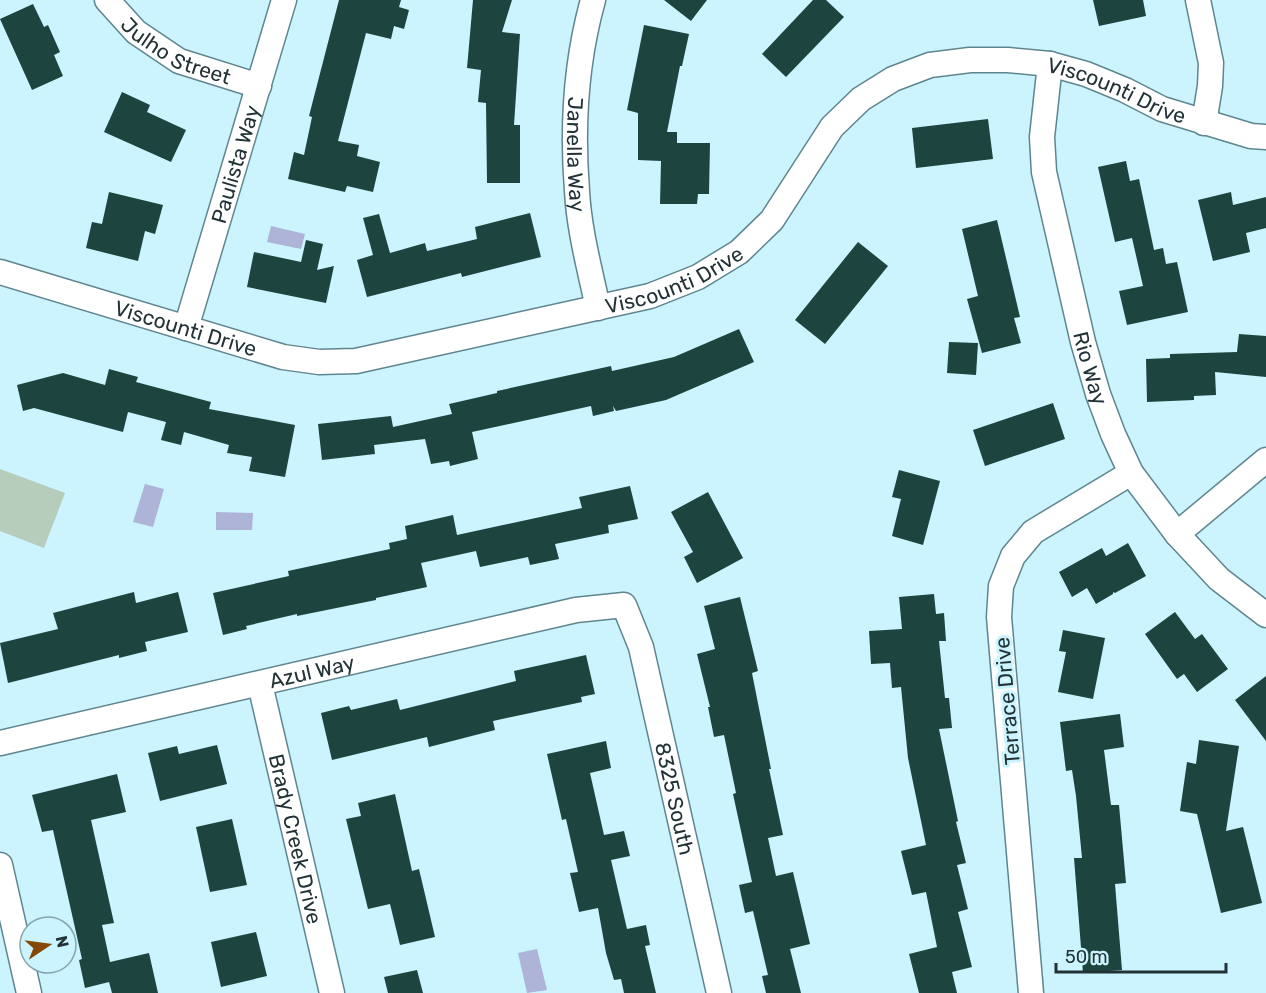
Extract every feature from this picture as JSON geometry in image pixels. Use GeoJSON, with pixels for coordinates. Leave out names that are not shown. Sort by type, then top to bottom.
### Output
{"type":"FeatureCollection","features":[{"type":"Feature","properties":{"kind":"street","name":"Julho Street"},"geometry":{"type":"LineString","coordinates":[[107,0],[136,32],[179,61],[259,86]]}},
{"type":"Feature","properties":{"kind":"street","name":"Paulista Way"},"geometry":{"type":"LineString","coordinates":[[186,328],[284,0]]}},
{"type":"Feature","properties":{"kind":"street","name":"Janella Way"},"geometry":{"type":"LineString","coordinates":[[593,0],[579,68],[575,137],[577,193],[598,308]]}},
{"type":"Feature","properties":{"kind":"street"},"geometry":{"type":"LineString","coordinates":[[1198,0],[1211,63],[1204,123]]}},
{"type":"Feature","properties":{"kind":"street","name":"Viscounti Drive"},"geometry":{"type":"LineString","coordinates":[[0,272],[283,357],[320,362],[356,361],[650,296],[698,277],[739,252],[772,220],[832,127],[861,99],[893,79],[930,65],[970,60],[1008,60],[1050,64],[1086,74],[1162,109],[1251,136],[1266,137]]}},
{"type":"Feature","properties":{"kind":"street","name":"Rio Way"},"geometry":{"type":"LineString","coordinates":[[1050,64],[1042,137],[1046,182],[1083,342],[1113,434],[1131,472],[1177,534],[1219,579],[1266,615]]}},
{"type":"Feature","properties":{"kind":"street"},"geometry":{"type":"LineString","coordinates":[[1177,534],[1266,460]]}},
{"type":"Feature","properties":{"kind":"street","name":"Terrace Drive"},"geometry":{"type":"LineString","coordinates":[[1031,993],[999,617],[1001,586],[1013,556],[1033,532],[1131,472]]}},
{"type":"Feature","properties":{"kind":"street","name":"Azul Way"},"geometry":{"type":"LineString","coordinates":[[0,743],[576,610],[624,605]]}},
{"type":"Feature","properties":{"kind":"street","name":"8325 South"},"geometry":{"type":"LineString","coordinates":[[624,605],[641,647],[719,993]]}},
{"type":"Feature","properties":{"kind":"street","name":"Brady Creek Drive"},"geometry":{"type":"LineString","coordinates":[[260,684],[332,993]]}},
{"type":"Feature","properties":{"kind":"street"},"geometry":{"type":"LineString","coordinates":[[0,865],[29,993]]}},
{"type":"Feature","properties":{"kind":"green space"},"geometry":{"type":"Polygon","coordinates":[[[0,469],[65,493],[44,548],[0,531],[0,469]]]}},
{"type":"Feature","properties":{"kind":"water"},"geometry":{"type":"Polygon","coordinates":[[[271,226],[305,234],[301,249],[267,242],[271,226]]]}},
{"type":"Feature","properties":{"kind":"water"},"geometry":{"type":"Polygon","coordinates":[[[145,484],[164,489],[153,527],[133,522],[145,484]]]}},
{"type":"Feature","properties":{"kind":"water"},"geometry":{"type":"Polygon","coordinates":[[[216,512],[253,513],[252,530],[216,530],[216,512]]]}},
{"type":"Feature","properties":{"kind":"water"},"geometry":{"type":"Polygon","coordinates":[[[537,949],[547,990],[527,993],[518,953],[537,949]]]}},
{"type":"Feature","properties":{"kind":"building"},"geometry":{"type":"Polygon","coordinates":[[[339,0],[401,0],[399,7],[409,10],[404,29],[394,26],[391,39],[366,33],[338,141],[359,145],[357,156],[380,162],[373,192],[347,186],[345,192],[288,179],[294,152],[304,155],[312,117],[309,116],[339,0]]]}},
{"type":"Feature","properties":{"kind":"building"},"geometry":{"type":"Polygon","coordinates":[[[473,0],[512,0],[502,32],[520,34],[514,125],[520,125],[520,183],[487,183],[486,103],[478,102],[481,70],[467,68],[473,0]]]}},
{"type":"Feature","properties":{"kind":"building"},"geometry":{"type":"Polygon","coordinates":[[[664,0],[707,0],[691,21],[664,0]]]}},
{"type":"Feature","properties":{"kind":"building"},"geometry":{"type":"Polygon","coordinates":[[[813,0],[826,0],[844,17],[786,77],[762,54],[813,0]]]}},
{"type":"Feature","properties":{"kind":"building"},"geometry":{"type":"Polygon","coordinates":[[[1093,0],[1143,0],[1146,16],[1099,26],[1093,0]]]}},
{"type":"Feature","properties":{"kind":"building"},"geometry":{"type":"Polygon","coordinates":[[[33,4],[44,27],[48,25],[60,52],[54,55],[63,76],[32,90],[0,19],[33,4]]]}},
{"type":"Feature","properties":{"kind":"building"},"geometry":{"type":"Polygon","coordinates":[[[644,25],[689,34],[667,132],[677,132],[677,143],[710,143],[709,194],[698,194],[697,204],[660,204],[661,161],[638,160],[638,113],[627,110],[644,25]]]}},
{"type":"Feature","properties":{"kind":"building"},"geometry":{"type":"Polygon","coordinates":[[[122,92],[150,105],[147,112],[186,130],[171,162],[104,132],[122,92]]]}},
{"type":"Feature","properties":{"kind":"building"},"geometry":{"type":"Polygon","coordinates":[[[988,119],[993,159],[916,168],[912,128],[988,119]]]}},
{"type":"Feature","properties":{"kind":"building"},"geometry":{"type":"Polygon","coordinates":[[[1126,161],[1130,181],[1139,179],[1154,250],[1163,248],[1166,264],[1177,262],[1188,312],[1127,325],[1119,291],[1143,286],[1132,238],[1115,242],[1098,167],[1126,161]]]}},
{"type":"Feature","properties":{"kind":"building"},"geometry":{"type":"Polygon","coordinates":[[[109,192],[163,205],[155,234],[145,231],[138,261],[86,248],[92,222],[102,224],[109,192]]]}},
{"type":"Feature","properties":{"kind":"building"},"geometry":{"type":"Polygon","coordinates":[[[1231,192],[1233,205],[1266,197],[1266,228],[1246,233],[1250,252],[1213,261],[1198,200],[1231,192]]]}},
{"type":"Feature","properties":{"kind":"building"},"geometry":{"type":"Polygon","coordinates":[[[530,213],[541,257],[462,277],[461,273],[367,297],[357,260],[373,255],[363,218],[379,214],[390,253],[425,243],[427,251],[477,239],[475,227],[530,213]]]}},
{"type":"Feature","properties":{"kind":"building"},"geometry":{"type":"Polygon","coordinates":[[[997,220],[1020,317],[1014,318],[1021,343],[982,353],[967,299],[978,296],[962,229],[997,220]]]}},
{"type":"Feature","properties":{"kind":"building"},"geometry":{"type":"Polygon","coordinates":[[[306,240],[323,244],[317,270],[334,266],[326,303],[247,287],[254,252],[301,262],[306,240]]]}},
{"type":"Feature","properties":{"kind":"building"},"geometry":{"type":"Polygon","coordinates":[[[858,242],[888,266],[825,344],[795,320],[858,242]]]}},
{"type":"Feature","properties":{"kind":"building"},"geometry":{"type":"Polygon","coordinates":[[[739,329],[754,362],[666,400],[616,411],[613,406],[614,411],[593,416],[591,406],[472,432],[478,459],[450,466],[449,461],[431,464],[425,439],[374,445],[375,454],[322,460],[318,424],[391,416],[393,427],[452,414],[449,404],[611,366],[612,371],[674,357],[739,329]]]}},
{"type":"Feature","properties":{"kind":"building"},"geometry":{"type":"Polygon","coordinates":[[[1239,334],[1266,336],[1266,377],[1215,372],[1216,395],[1194,396],[1194,400],[1147,402],[1146,359],[1170,358],[1170,354],[1237,352],[1239,334]]]}},
{"type":"Feature","properties":{"kind":"building"},"geometry":{"type":"Polygon","coordinates":[[[949,342],[978,343],[976,375],[947,373],[949,342]]]}},
{"type":"Feature","properties":{"kind":"building"},"geometry":{"type":"Polygon","coordinates":[[[109,369],[138,377],[136,382],[211,402],[209,409],[295,425],[285,477],[249,471],[252,457],[227,453],[229,445],[184,432],[181,445],[161,440],[166,422],[128,412],[123,432],[34,408],[23,411],[17,385],[63,373],[105,385],[109,369]]]}},
{"type":"Feature","properties":{"kind":"building"},"geometry":{"type":"Polygon","coordinates":[[[1053,403],[1065,439],[985,466],[973,430],[1053,403]]]}},
{"type":"Feature","properties":{"kind":"building"},"geometry":{"type":"Polygon","coordinates":[[[899,470],[940,481],[923,545],[892,536],[901,499],[892,497],[899,470]]]}},
{"type":"Feature","properties":{"kind":"building"},"geometry":{"type":"Polygon","coordinates":[[[630,486],[638,519],[608,525],[609,533],[555,544],[559,559],[530,565],[528,557],[480,567],[476,551],[421,563],[427,587],[376,598],[376,600],[246,626],[247,629],[223,635],[213,593],[289,576],[288,571],[390,549],[389,543],[407,539],[405,526],[453,515],[457,535],[582,508],[579,497],[630,486]]]}},
{"type":"Feature","properties":{"kind":"building"},"geometry":{"type":"Polygon","coordinates":[[[708,492],[743,558],[697,583],[684,557],[693,552],[671,512],[708,492]]]}},
{"type":"Feature","properties":{"kind":"building"},"geometry":{"type":"Polygon","coordinates":[[[1128,543],[1146,576],[1113,592],[1096,604],[1087,588],[1072,597],[1059,572],[1102,548],[1106,556],[1128,543]]]}},
{"type":"Feature","properties":{"kind":"building"},"geometry":{"type":"Polygon","coordinates":[[[134,592],[136,603],[178,592],[188,632],[145,642],[147,651],[119,658],[119,655],[8,683],[0,643],[58,629],[53,613],[134,592]]]}},
{"type":"Feature","properties":{"kind":"building"},"geometry":{"type":"Polygon","coordinates":[[[934,594],[936,614],[944,613],[946,641],[939,641],[945,698],[949,698],[952,728],[939,729],[966,863],[957,865],[968,909],[958,912],[972,967],[952,972],[957,993],[919,993],[909,954],[937,947],[926,892],[912,895],[901,851],[926,845],[908,758],[901,687],[892,688],[890,663],[871,664],[869,631],[902,629],[899,597],[934,594]]]}},
{"type":"Feature","properties":{"kind":"building"},"geometry":{"type":"Polygon","coordinates":[[[740,597],[758,671],[752,673],[783,835],[768,838],[776,876],[793,872],[810,944],[790,949],[801,993],[766,993],[762,976],[768,975],[753,911],[745,913],[739,885],[752,882],[733,794],[736,793],[724,735],[714,737],[708,707],[710,707],[697,654],[715,649],[704,606],[740,597]]]}},
{"type":"Feature","properties":{"kind":"building"},"geometry":{"type":"Polygon","coordinates":[[[1175,612],[1195,639],[1202,634],[1228,669],[1197,692],[1184,674],[1177,679],[1145,634],[1175,612]]]}},
{"type":"Feature","properties":{"kind":"building"},"geometry":{"type":"Polygon","coordinates":[[[1063,630],[1105,638],[1093,699],[1058,692],[1066,652],[1059,651],[1063,630]]]}},
{"type":"Feature","properties":{"kind":"building"},"geometry":{"type":"Polygon","coordinates":[[[586,655],[595,694],[581,697],[582,702],[493,721],[495,730],[429,747],[427,737],[332,760],[321,713],[349,706],[351,710],[397,699],[400,710],[516,681],[514,671],[586,655]]]}},
{"type":"Feature","properties":{"kind":"building"},"geometry":{"type":"Polygon","coordinates":[[[1266,676],[1266,741],[1235,700],[1266,676]]]}},
{"type":"Feature","properties":{"kind":"building"},"geometry":{"type":"Polygon","coordinates":[[[1120,714],[1124,747],[1104,750],[1111,805],[1119,805],[1126,883],[1115,884],[1122,970],[1083,973],[1074,858],[1082,858],[1072,770],[1066,771],[1060,722],[1120,714]]]}},
{"type":"Feature","properties":{"kind":"building"},"geometry":{"type":"Polygon","coordinates":[[[1199,740],[1239,746],[1226,831],[1243,827],[1262,903],[1221,913],[1197,814],[1180,811],[1187,762],[1196,764],[1199,740]]]}},
{"type":"Feature","properties":{"kind":"building"},"geometry":{"type":"Polygon","coordinates":[[[606,741],[611,768],[590,773],[604,835],[624,831],[630,856],[611,860],[627,929],[646,925],[650,945],[645,946],[656,993],[624,993],[621,979],[614,980],[606,953],[598,908],[579,912],[570,873],[578,872],[566,819],[562,820],[547,754],[606,741]]]}},
{"type":"Feature","properties":{"kind":"building"},"geometry":{"type":"Polygon","coordinates":[[[217,745],[227,784],[160,801],[148,753],[177,746],[179,754],[217,745]]]}},
{"type":"Feature","properties":{"kind":"building"},"geometry":{"type":"Polygon","coordinates":[[[117,774],[126,812],[91,820],[114,923],[102,925],[110,962],[149,953],[158,993],[112,993],[109,982],[85,988],[79,960],[82,959],[78,941],[78,915],[72,915],[53,830],[42,832],[32,795],[117,774]]]}},
{"type":"Feature","properties":{"kind":"building"},"geometry":{"type":"Polygon","coordinates":[[[395,794],[412,871],[419,869],[435,937],[400,945],[390,904],[368,909],[346,819],[361,816],[358,803],[395,794]]]}},
{"type":"Feature","properties":{"kind":"building"},"geometry":{"type":"Polygon","coordinates":[[[232,819],[247,885],[210,892],[196,827],[232,819]]]}},
{"type":"Feature","properties":{"kind":"building"},"geometry":{"type":"Polygon","coordinates":[[[256,932],[267,976],[221,987],[211,942],[256,932]]]}},
{"type":"Feature","properties":{"kind":"building"},"geometry":{"type":"Polygon","coordinates":[[[417,970],[423,993],[388,993],[384,977],[417,970]]]}}]}
